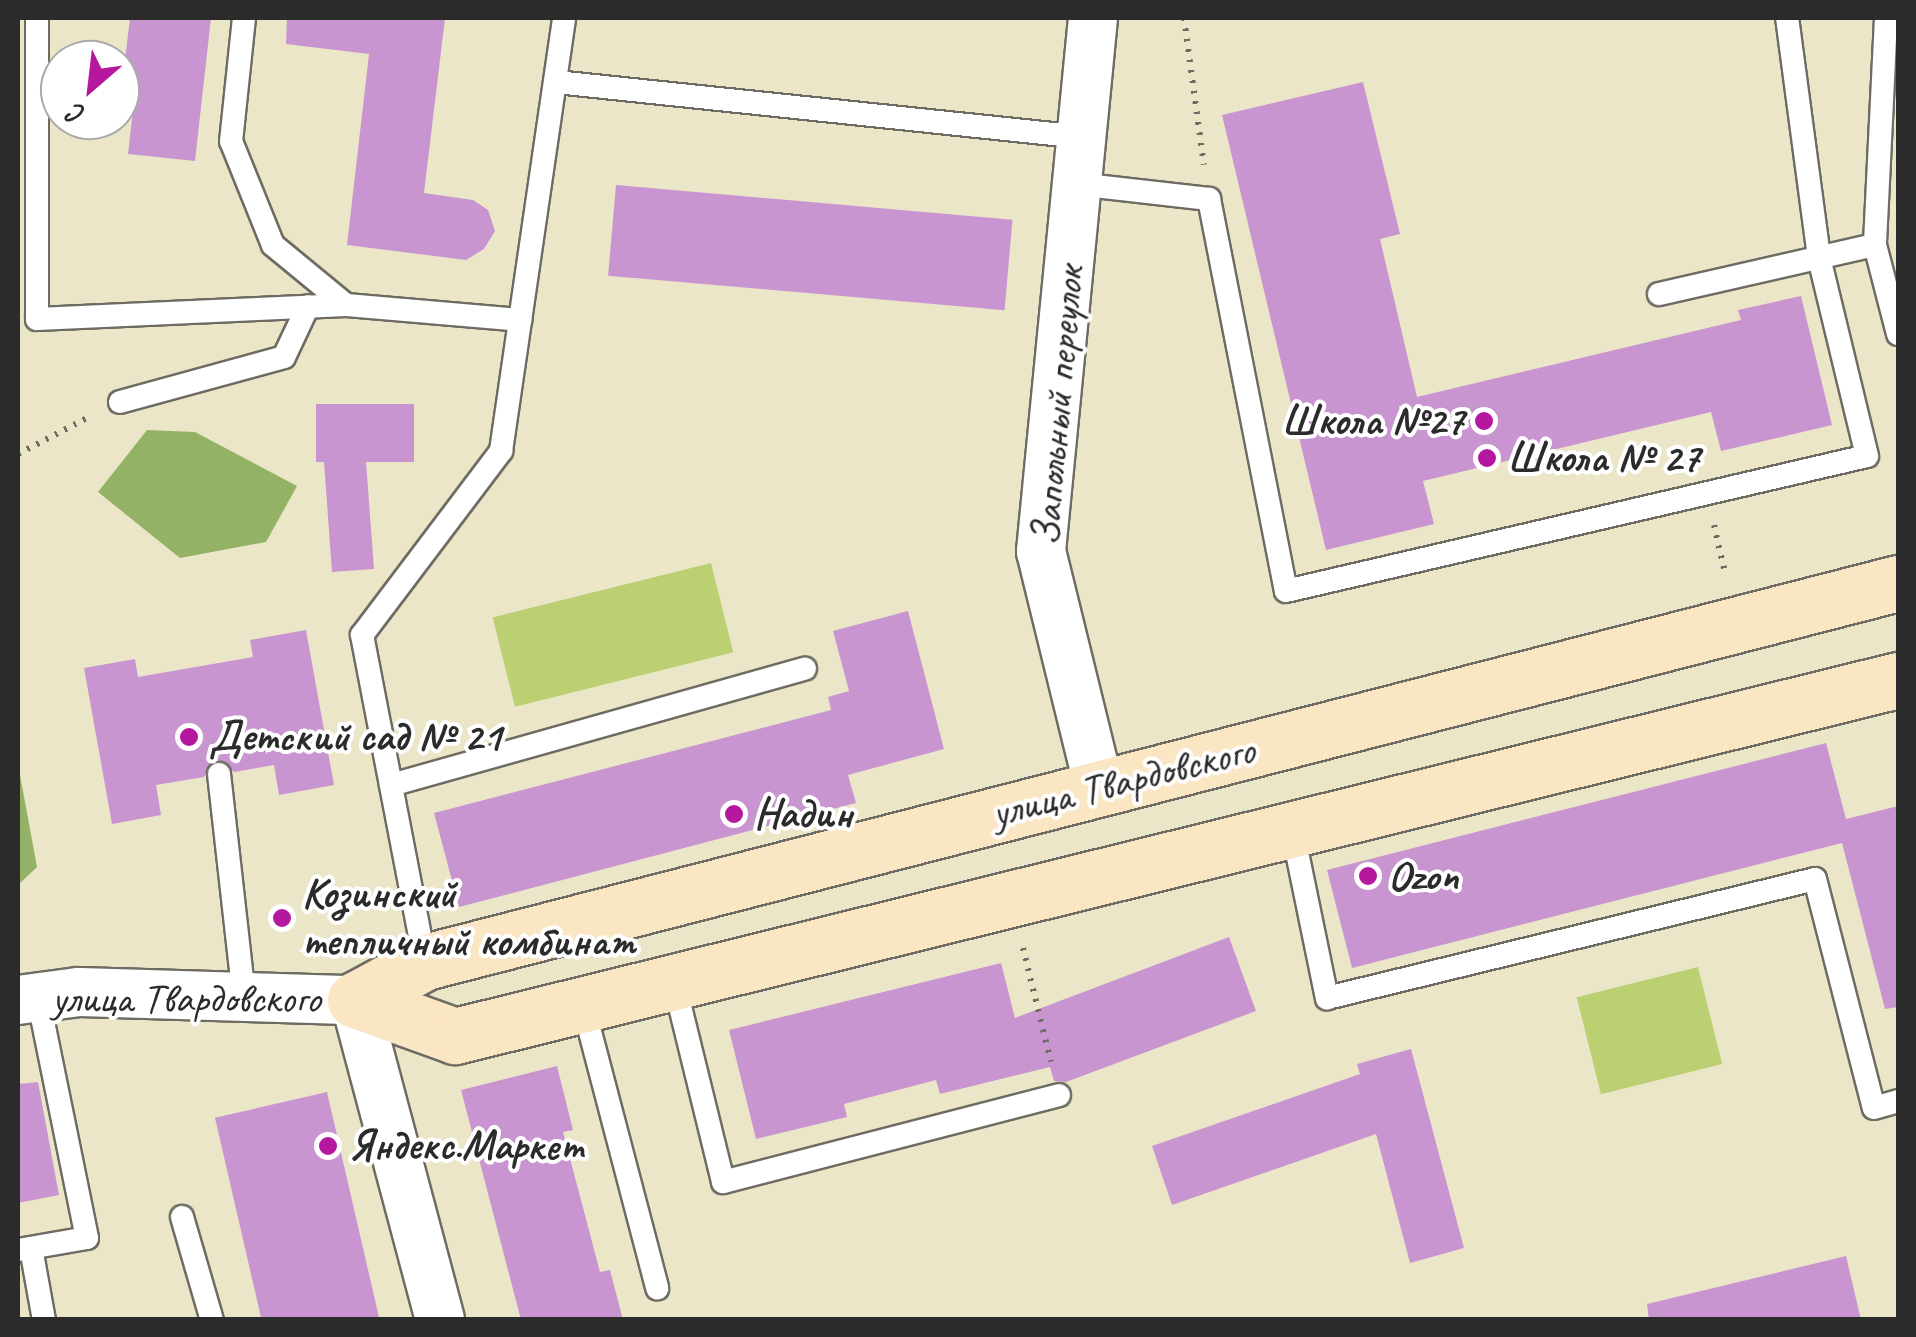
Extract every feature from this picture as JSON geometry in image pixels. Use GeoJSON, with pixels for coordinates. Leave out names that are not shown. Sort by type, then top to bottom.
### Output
{"type":"FeatureCollection","features":[{"type":"Feature","properties":{"kind":"street","name":"Запольный переулок"},"geometry":{"type":"LineString","coordinates":[[1093,18],[1041,551],[1099,788]]}},
{"type":"Feature","properties":{"kind":"street","name":"улица Твардовского"},"geometry":{"type":"LineString","coordinates":[[355,1000],[425,962],[1898,584]]}},
{"type":"Feature","properties":{"kind":"street","name":"улица Твардовского"},"geometry":{"type":"LineString","coordinates":[[28,999],[79,992],[355,1000],[455,1036],[1898,680]]}},
{"type":"Feature","properties":{"kind":"street"},"geometry":{"type":"LineString","coordinates":[[355,1000],[440,1320]]}},
{"type":"Feature","properties":{"kind":"lane"},"geometry":{"type":"LineString","coordinates":[[37,18],[37,319],[346,305],[520,320]]}},
{"type":"Feature","properties":{"kind":"lane"},"geometry":{"type":"LineString","coordinates":[[244,18],[230,142],[274,246],[346,305]]}},
{"type":"Feature","properties":{"kind":"lane"},"geometry":{"type":"LineString","coordinates":[[425,962],[362,634],[501,451],[564,18]]}},
{"type":"Feature","properties":{"kind":"lane"},"geometry":{"type":"LineString","coordinates":[[1077,184],[1209,199],[1286,591],[1866,456],[1820,257],[1788,18]]}},
{"type":"Feature","properties":{"kind":"lane"},"geometry":{"type":"LineString","coordinates":[[1886,18],[1874,245],[1898,334]]}},
{"type":"Feature","properties":{"kind":"lane"},"geometry":{"type":"LineString","coordinates":[[556,82],[1082,137]]}},
{"type":"Feature","properties":{"kind":"lane"},"geometry":{"type":"LineString","coordinates":[[1659,294],[1874,245]]}},
{"type":"Feature","properties":{"kind":"lane"},"geometry":{"type":"LineString","coordinates":[[120,402],[284,357],[308,306]]}},
{"type":"Feature","properties":{"kind":"lane"},"geometry":{"type":"LineString","coordinates":[[391,785],[805,669]]}},
{"type":"Feature","properties":{"kind":"lane"},"geometry":{"type":"LineString","coordinates":[[219,774],[244,996]]}},
{"type":"Feature","properties":{"kind":"lane"},"geometry":{"type":"LineString","coordinates":[[1292,828],[1327,998],[1815,879],[1874,1108],[1898,1101]]}},
{"type":"Feature","properties":{"kind":"lane"},"geometry":{"type":"LineString","coordinates":[[674,982],[723,1182],[1059,1095]]}},
{"type":"Feature","properties":{"kind":"lane"},"geometry":{"type":"LineString","coordinates":[[28,999],[87,1238],[24,1249],[44,1320]]}},
{"type":"Feature","properties":{"kind":"lane"},"geometry":{"type":"LineString","coordinates":[[583,1005],[656,1288]]}},
{"type":"Feature","properties":{"kind":"lane"},"geometry":{"type":"LineString","coordinates":[[182,1218],[212,1320]]}},
{"type":"Feature","properties":{"kind":"path"},"geometry":{"type":"LineString","coordinates":[[1184,18],[1209,199]]}},
{"type":"Feature","properties":{"kind":"path"},"geometry":{"type":"LineString","coordinates":[[18,454],[120,402]]}},
{"type":"Feature","properties":{"kind":"path"},"geometry":{"type":"LineString","coordinates":[[1010,898],[1059,1095]]}},
{"type":"Feature","properties":{"kind":"green space"},"geometry":{"type":"Polygon","coordinates":[[[147,430],[195,432],[297,486],[266,542],[180,558],[98,492],[147,430]]]}},
{"type":"Feature","properties":{"kind":"green space"},"geometry":{"type":"Polygon","coordinates":[[[711,563],[733,652],[515,707],[493,617],[711,563]]]}},
{"type":"Feature","properties":{"kind":"green space"},"geometry":{"type":"Polygon","coordinates":[[[18,764],[37,867],[18,885],[18,764]]]}},
{"type":"Feature","properties":{"kind":"green space"},"geometry":{"type":"Polygon","coordinates":[[[1698,967],[1722,1064],[1601,1094],[1577,997],[1698,967]]]}},
{"type":"Feature","properties":{"kind":"building"},"geometry":{"type":"Polygon","coordinates":[[[130,18],[211,18],[195,161],[128,154],[130,140],[140,140],[140,40],[127,40],[130,18]]]}},
{"type":"Feature","properties":{"kind":"building"},"geometry":{"type":"Polygon","coordinates":[[[287,18],[445,18],[424,193],[473,200],[488,210],[495,231],[484,249],[466,260],[347,245],[369,54],[286,44],[287,18]]]}},
{"type":"Feature","properties":{"kind":"building"},"geometry":{"type":"Polygon","coordinates":[[[1363,82],[1400,234],[1380,239],[1417,397],[1741,320],[1738,310],[1801,296],[1832,425],[1721,451],[1711,412],[1423,481],[1434,524],[1326,550],[1222,115],[1363,82]]]}},
{"type":"Feature","properties":{"kind":"building"},"geometry":{"type":"Polygon","coordinates":[[[616,185],[1012,220],[1005,310],[608,276],[616,185]]]}},
{"type":"Feature","properties":{"kind":"building"},"geometry":{"type":"Polygon","coordinates":[[[316,404],[414,404],[414,462],[366,462],[374,569],[332,572],[324,462],[316,462],[316,404]]]}},
{"type":"Feature","properties":{"kind":"building"},"geometry":{"type":"Polygon","coordinates":[[[908,611],[944,749],[848,775],[856,803],[459,907],[434,813],[831,710],[828,697],[849,691],[833,631],[908,611]]]}},
{"type":"Feature","properties":{"kind":"building"},"geometry":{"type":"Polygon","coordinates":[[[306,630],[334,785],[279,795],[274,765],[234,772],[216,759],[204,777],[156,785],[161,815],[112,824],[84,668],[135,659],[138,677],[253,657],[250,640],[306,630]]]}},
{"type":"Feature","properties":{"kind":"building"},"geometry":{"type":"Polygon","coordinates":[[[1826,743],[1846,819],[1898,806],[1898,1007],[1885,1009],[1842,843],[1352,968],[1327,870],[1826,743]]]}},
{"type":"Feature","properties":{"kind":"building"},"geometry":{"type":"Polygon","coordinates":[[[1229,937],[1256,1011],[1066,1082],[1054,1081],[1050,1067],[940,1094],[936,1080],[844,1104],[847,1117],[756,1139],[729,1030],[1001,963],[1015,1018],[1229,937]]]}},
{"type":"Feature","properties":{"kind":"building"},"geometry":{"type":"Polygon","coordinates":[[[1411,1049],[1464,1248],[1410,1263],[1376,1134],[1172,1205],[1152,1146],[1360,1074],[1357,1064],[1411,1049]]]}},
{"type":"Feature","properties":{"kind":"building"},"geometry":{"type":"Polygon","coordinates":[[[557,1066],[573,1130],[563,1132],[600,1272],[610,1270],[623,1320],[521,1320],[461,1090],[557,1066]]]}},
{"type":"Feature","properties":{"kind":"building"},"geometry":{"type":"Polygon","coordinates":[[[38,1082],[59,1195],[18,1203],[18,1084],[38,1082]]]}},
{"type":"Feature","properties":{"kind":"building"},"geometry":{"type":"Polygon","coordinates":[[[327,1092],[380,1320],[262,1320],[215,1118],[327,1092]]]}},
{"type":"Feature","properties":{"kind":"building"},"geometry":{"type":"Polygon","coordinates":[[[1846,1256],[1861,1320],[1649,1320],[1647,1304],[1846,1256]]]}},
{"type":"Feature","properties":{"kind":"place","name":"Школа №27"},"geometry":{"type":"Point","coordinates":[1484,421]}},
{"type":"Feature","properties":{"kind":"place","name":"Школа № 27"},"geometry":{"type":"Point","coordinates":[1487,458]}},
{"type":"Feature","properties":{"kind":"place","name":"Детский сад № 21"},"geometry":{"type":"Point","coordinates":[189,737]}},
{"type":"Feature","properties":{"kind":"place","name":"Надин"},"geometry":{"type":"Point","coordinates":[734,814]}},
{"type":"Feature","properties":{"kind":"place","name":"Ozon"},"geometry":{"type":"Point","coordinates":[1368,876]}},
{"type":"Feature","properties":{"kind":"place","name":"Козинский тепличный комбинат"},"geometry":{"type":"Point","coordinates":[282,918]}},
{"type":"Feature","properties":{"kind":"place","name":"Яндекс.Маркет"},"geometry":{"type":"Point","coordinates":[328,1146]}}]}
